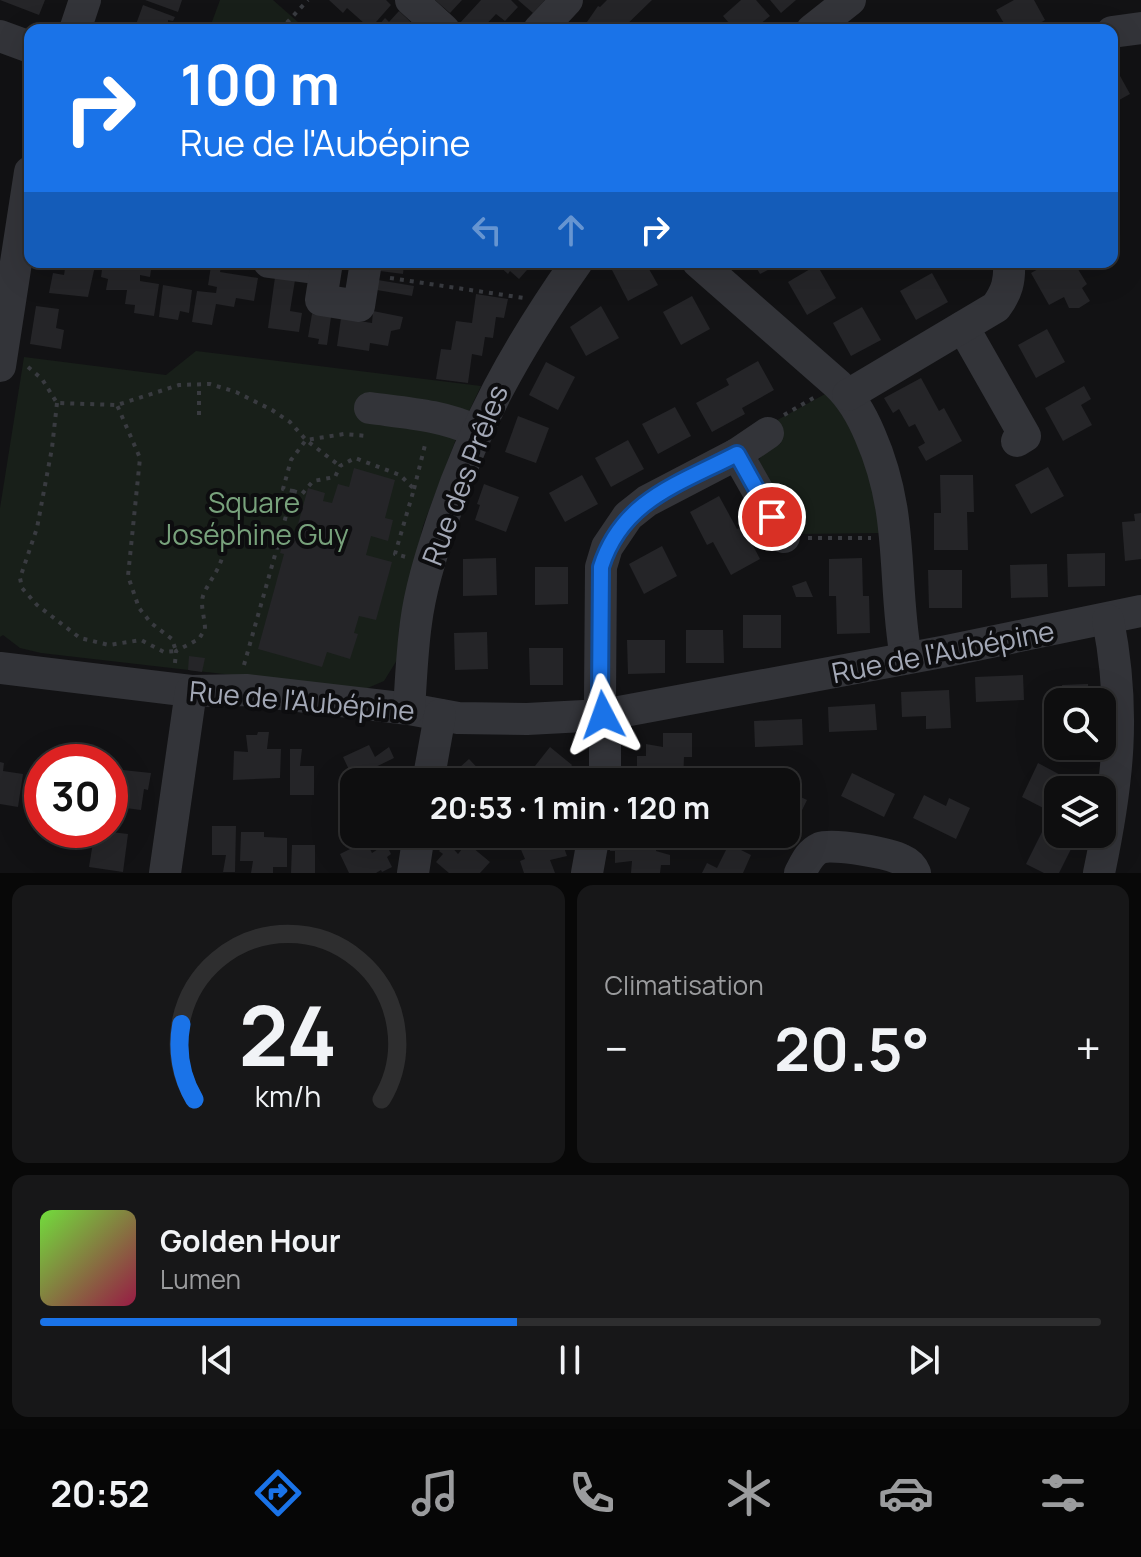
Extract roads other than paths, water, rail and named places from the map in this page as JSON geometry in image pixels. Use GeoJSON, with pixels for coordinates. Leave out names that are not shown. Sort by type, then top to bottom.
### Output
{"type":"FeatureCollection","features":[{"type":"Feature","properties":{"kind":"street"},"geometry":{"type":"LineString","coordinates":[[77,24],[85,0]]}},
{"type":"Feature","properties":{"kind":"street"},"geometry":{"type":"LineString","coordinates":[[411,0],[437,24]]}},
{"type":"Feature","properties":{"kind":"street"},"geometry":{"type":"LineString","coordinates":[[545,24],[567,0]]}},
{"type":"Feature","properties":{"kind":"street"},"geometry":{"type":"LineString","coordinates":[[820,24],[850,0]]}},
{"type":"Feature","properties":{"kind":"street"},"geometry":{"type":"LineString","coordinates":[[1118,31],[1141,28]]}},
{"type":"Feature","properties":{"kind":"street"},"geometry":{"type":"LineString","coordinates":[[0,36],[24,45]]}},
{"type":"Feature","properties":{"kind":"street"},"geometry":{"type":"LineString","coordinates":[[11,365],[4,307],[24,232]]}},
{"type":"Feature","properties":{"kind":"street"},"geometry":{"type":"LineString","coordinates":[[325,268],[321,300],[359,306],[365,268]]}},
{"type":"Feature","properties":{"kind":"street","name":"Rue des Prêles"},"geometry":{"type":"LineString","coordinates":[[427,768],[416,622],[428,563],[476,431],[504,373],[573,268]]}},
{"type":"Feature","properties":{"kind":"street"},"geometry":{"type":"LineString","coordinates":[[705,268],[843,389],[883,463],[893,504],[906,658]]}},
{"type":"Feature","properties":{"kind":"street"},"geometry":{"type":"LineString","coordinates":[[843,389],[996,307],[1009,283],[1009,268]]}},
{"type":"Feature","properties":{"kind":"street"},"geometry":{"type":"LineString","coordinates":[[963,327],[1025,436],[1017,441]]}},
{"type":"Feature","properties":{"kind":"street"},"geometry":{"type":"LineString","coordinates":[[370,408],[431,416],[458,422],[476,431]]}},
{"type":"Feature","properties":{"kind":"street"},"geometry":{"type":"LineString","coordinates":[[605,768],[600,698],[601,567],[607,547],[628,516],[647,501],[737,454],[768,433]]}},
{"type":"Feature","properties":{"kind":"street"},"geometry":{"type":"LineString","coordinates":[[737,454],[784,537]]}},
{"type":"Feature","properties":{"kind":"street","name":"Rue de l'Aubépine"},"geometry":{"type":"LineString","coordinates":[[0,668],[181,690],[246,690],[458,718],[527,719],[603,715],[667,705],[1108,620],[1141,611]]}},
{"type":"Feature","properties":{"kind":"street"},"geometry":{"type":"LineString","coordinates":[[1099,873],[1113,808],[1119,738],[1116,663],[1108,620]]}},
{"type":"Feature","properties":{"kind":"street"},"geometry":{"type":"LineString","coordinates":[[165,873],[181,690]]}},
{"type":"Feature","properties":{"kind":"street"},"geometry":{"type":"LineString","coordinates":[[800,873],[810,856],[819,849],[833,846],[899,858],[912,865],[915,873]]}},
{"type":"Feature","properties":{"kind":"street"},"geometry":{"type":"LineString","coordinates":[[413,873],[417,848]]}},
{"type":"Feature","properties":{"kind":"street"},"geometry":{"type":"LineString","coordinates":[[587,873],[591,848]]}},
{"type":"Feature","properties":{"kind":"park label","name":"Square Joséphine Guy"},"geometry":{"type":"Point","coordinates":[254,519]}}]}
